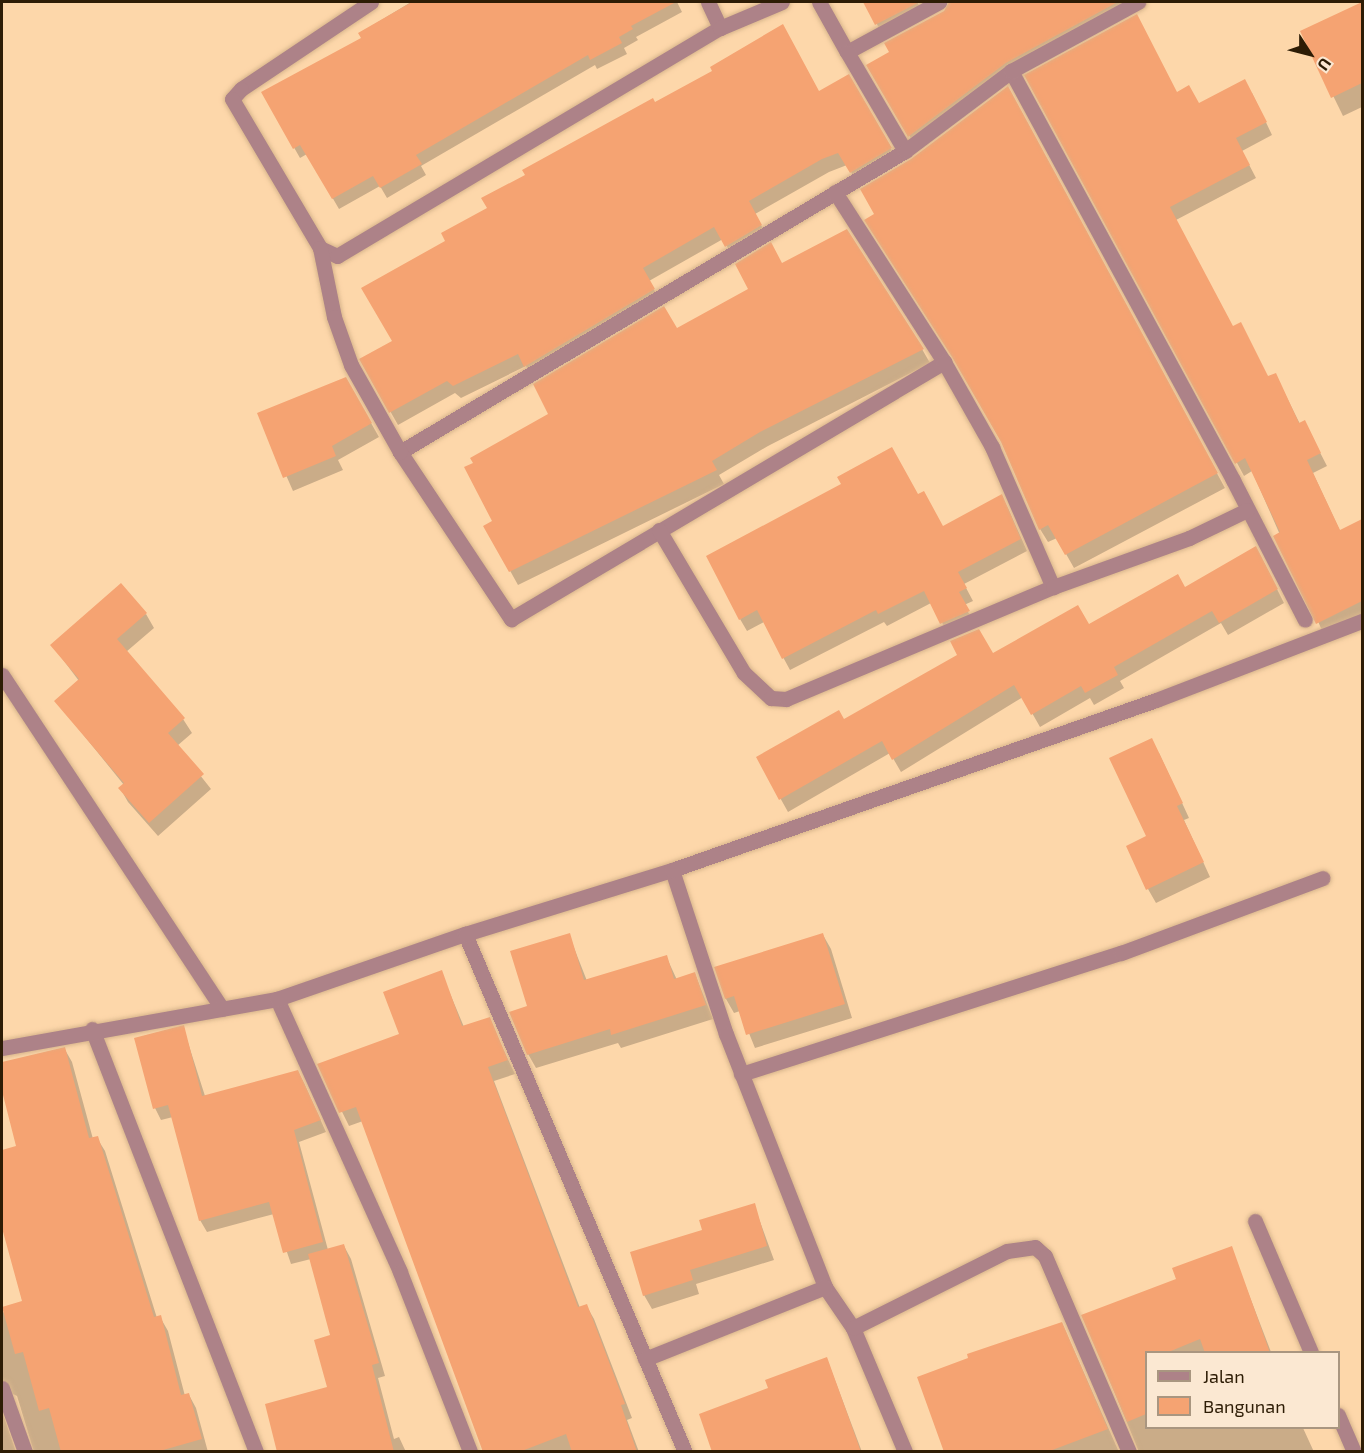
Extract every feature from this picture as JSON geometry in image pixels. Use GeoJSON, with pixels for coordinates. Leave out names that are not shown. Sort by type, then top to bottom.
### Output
{"type":"FeatureCollection","features":[{"type":"Feature","properties":{"kind":"street"},"geometry":{"type":"LineString","coordinates":[[371,2],[241,88],[232,99],[320,248],[334,316],[351,365],[400,452],[511,619],[944,362]]}},
{"type":"Feature","properties":{"kind":"street"},"geometry":{"type":"LineString","coordinates":[[708,2],[720,28]]}},
{"type":"Feature","properties":{"kind":"street"},"geometry":{"type":"LineString","coordinates":[[320,248],[337,256],[720,28],[782,2]]}},
{"type":"Feature","properties":{"kind":"street"},"geometry":{"type":"LineString","coordinates":[[819,2],[904,151]]}},
{"type":"Feature","properties":{"kind":"street"},"geometry":{"type":"LineString","coordinates":[[847,52],[939,2]]}},
{"type":"Feature","properties":{"kind":"street"},"geometry":{"type":"LineString","coordinates":[[400,452],[904,151],[1011,71],[1138,2]]}},
{"type":"Feature","properties":{"kind":"street"},"geometry":{"type":"LineString","coordinates":[[1011,71],[1305,620]]}},
{"type":"Feature","properties":{"kind":"street"},"geometry":{"type":"LineString","coordinates":[[835,192],[944,362],[992,447],[1053,587]]}},
{"type":"Feature","properties":{"kind":"street"},"geometry":{"type":"LineString","coordinates":[[659,530],[744,673],[771,698],[786,699],[1053,587],[1189,538],[1247,510]]}},
{"type":"Feature","properties":{"kind":"street"},"geometry":{"type":"LineString","coordinates":[[2,1048],[92,1029],[277,999],[465,934],[672,870],[1156,700],[1362,621]]}},
{"type":"Feature","properties":{"kind":"street"},"geometry":{"type":"LineString","coordinates":[[2,675],[222,1009]]}},
{"type":"Feature","properties":{"kind":"street"},"geometry":{"type":"LineString","coordinates":[[672,870],[741,1074],[825,1287],[853,1328],[905,1452]]}},
{"type":"Feature","properties":{"kind":"street"},"geometry":{"type":"LineString","coordinates":[[741,1074],[1121,953],[1323,878]]}},
{"type":"Feature","properties":{"kind":"street"},"geometry":{"type":"LineString","coordinates":[[465,934],[684,1452]]}},
{"type":"Feature","properties":{"kind":"street"},"geometry":{"type":"LineString","coordinates":[[277,999],[400,1272],[471,1452]]}},
{"type":"Feature","properties":{"kind":"street"},"geometry":{"type":"LineString","coordinates":[[92,1029],[256,1452]]}},
{"type":"Feature","properties":{"kind":"street"},"geometry":{"type":"LineString","coordinates":[[1255,1221],[1310,1351]]}},
{"type":"Feature","properties":{"kind":"street"},"geometry":{"type":"LineString","coordinates":[[853,1328],[1007,1251],[1035,1247],[1045,1256],[1129,1452]]}},
{"type":"Feature","properties":{"kind":"street"},"geometry":{"type":"LineString","coordinates":[[645,1359],[825,1287]]}},
{"type":"Feature","properties":{"kind":"street"},"geometry":{"type":"LineString","coordinates":[[2,1388],[25,1452]]}},
{"type":"Feature","properties":{"kind":"street"},"geometry":{"type":"LineString","coordinates":[[1340,1420],[1354,1452]]}},
{"type":"Feature","properties":{"kind":"building"},"geometry":{"type":"Polygon","coordinates":[[[412,2],[676,2],[631,26],[633,29],[619,37],[622,43],[590,60],[588,55],[416,155],[422,164],[380,188],[373,176],[332,199],[300,145],[293,149],[261,92],[361,38],[358,33],[412,2]]]}},
{"type":"Feature","properties":{"kind":"building"},"geometry":{"type":"Polygon","coordinates":[[[863,2],[920,2],[875,25],[863,2]]]}},
{"type":"Feature","properties":{"kind":"building"},"geometry":{"type":"Polygon","coordinates":[[[949,2],[1118,2],[1006,63],[908,137],[866,65],[889,52],[884,43],[944,11],[949,2]]]}},
{"type":"Feature","properties":{"kind":"building"},"geometry":{"type":"Polygon","coordinates":[[[1362,2],[1362,83],[1331,98],[1300,31],[1362,2]]]}},
{"type":"Feature","properties":{"kind":"building"},"geometry":{"type":"Polygon","coordinates":[[[1137,14],[1177,92],[1189,85],[1199,103],[1245,79],[1267,122],[1236,138],[1250,165],[1170,207],[1233,326],[1241,322],[1268,376],[1276,373],[1299,423],[1305,420],[1321,453],[1307,460],[1340,530],[1362,519],[1362,601],[1316,624],[1273,536],[1280,532],[1245,458],[1235,464],[1024,75],[1137,14]]]}},
{"type":"Feature","properties":{"kind":"building"},"geometry":{"type":"Polygon","coordinates":[[[783,24],[819,91],[849,74],[892,148],[850,173],[838,153],[822,159],[749,201],[762,225],[725,247],[714,227],[643,268],[655,289],[524,367],[518,354],[453,386],[447,381],[389,413],[359,359],[392,341],[361,288],[445,241],[441,233],[487,208],[481,198],[525,175],[522,170],[653,98],[655,102],[712,71],[710,67],[783,24]]]}},
{"type":"Feature","properties":{"kind":"building"},"geometry":{"type":"Polygon","coordinates":[[[1008,86],[1218,473],[1065,555],[1048,525],[1039,530],[1001,442],[952,357],[864,220],[874,214],[860,189],[911,159],[1008,86]]]}},
{"type":"Feature","properties":{"kind":"building"},"geometry":{"type":"Polygon","coordinates":[[[847,229],[924,349],[760,432],[712,461],[717,470],[509,572],[483,526],[492,521],[464,467],[473,463],[470,458],[548,414],[533,384],[664,306],[677,328],[748,289],[735,264],[771,242],[782,263],[847,229]]]}},
{"type":"Feature","properties":{"kind":"building"},"geometry":{"type":"Polygon","coordinates":[[[346,377],[372,423],[332,446],[336,456],[283,478],[257,413],[346,377]]]}},
{"type":"Feature","properties":{"kind":"building"},"geometry":{"type":"Polygon","coordinates":[[[892,447],[918,494],[924,491],[943,526],[1002,494],[1021,539],[958,572],[967,588],[959,592],[970,611],[940,624],[924,591],[878,614],[876,610],[782,659],[757,610],[739,620],[706,556],[841,484],[837,477],[892,447]]]}},
{"type":"Feature","properties":{"kind":"building"},"geometry":{"type":"Polygon","coordinates":[[[1256,546],[1278,589],[1219,623],[1212,611],[1114,667],[1118,675],[1085,693],[1081,686],[1031,715],[1014,685],[892,760],[882,741],[779,800],[756,757],[839,710],[844,719],[957,655],[950,641],[979,629],[993,653],[1078,605],[1089,624],[1178,574],[1185,587],[1256,546]]]}},
{"type":"Feature","properties":{"kind":"building"},"geometry":{"type":"Polygon","coordinates":[[[121,583],[147,613],[117,639],[185,718],[168,733],[204,774],[149,823],[118,788],[124,783],[54,701],[79,679],[50,645],[121,583]]]}},
{"type":"Feature","properties":{"kind":"building"},"geometry":{"type":"Polygon","coordinates":[[[1152,738],[1183,803],[1177,806],[1204,862],[1146,890],[1126,846],[1146,836],[1109,758],[1152,738]]]}},
{"type":"Feature","properties":{"kind":"building"},"geometry":{"type":"Polygon","coordinates":[[[570,933],[584,980],[667,955],[674,979],[695,972],[706,1005],[611,1035],[610,1029],[527,1055],[509,1012],[527,1006],[510,951],[570,933]]]}},
{"type":"Feature","properties":{"kind":"building"},"geometry":{"type":"Polygon","coordinates":[[[823,933],[845,1004],[746,1035],[734,996],[725,999],[714,967],[823,933]]]}},
{"type":"Feature","properties":{"kind":"building"},"geometry":{"type":"Polygon","coordinates":[[[442,970],[462,1026],[490,1017],[508,1060],[488,1067],[578,1307],[587,1304],[625,1404],[621,1405],[637,1452],[572,1452],[566,1434],[519,1452],[483,1452],[356,1107],[339,1113],[317,1064],[399,1034],[383,992],[442,970]]]}},
{"type":"Feature","properties":{"kind":"building"},"geometry":{"type":"Polygon","coordinates":[[[184,1025],[202,1096],[298,1070],[321,1120],[294,1130],[323,1242],[283,1253],[269,1202],[199,1221],[168,1105],[153,1109],[134,1038],[184,1025]]]}},
{"type":"Feature","properties":{"kind":"building"},"geometry":{"type":"Polygon","coordinates":[[[65,1047],[89,1138],[98,1136],[154,1317],[161,1315],[181,1395],[189,1393],[202,1439],[156,1452],[61,1452],[49,1408],[39,1411],[23,1352],[15,1354],[2,1307],[22,1301],[2,1228],[2,1150],[16,1146],[2,1091],[2,1062],[65,1047]]]}},
{"type":"Feature","properties":{"kind":"building"},"geometry":{"type":"Polygon","coordinates":[[[755,1203],[767,1246],[690,1270],[693,1280],[643,1296],[630,1252],[702,1230],[699,1220],[755,1203]]]}},
{"type":"Feature","properties":{"kind":"building"},"geometry":{"type":"Polygon","coordinates":[[[344,1244],[379,1363],[372,1365],[394,1452],[277,1452],[265,1404],[327,1387],[314,1340],[330,1335],[308,1254],[344,1244]]]}},
{"type":"Feature","properties":{"kind":"building"},"geometry":{"type":"Polygon","coordinates":[[[1232,1246],[1269,1351],[1204,1351],[1200,1339],[1171,1351],[1145,1351],[1145,1414],[1127,1422],[1081,1315],[1176,1279],[1172,1268],[1232,1246]]]}},
{"type":"Feature","properties":{"kind":"building"},"geometry":{"type":"Polygon","coordinates":[[[1062,1322],[1108,1429],[1047,1452],[944,1452],[917,1377],[968,1358],[967,1354],[1062,1322]]]}},
{"type":"Feature","properties":{"kind":"building"},"geometry":{"type":"Polygon","coordinates":[[[827,1357],[861,1452],[712,1452],[699,1414],[768,1388],[765,1380],[827,1357]]]}}]}
